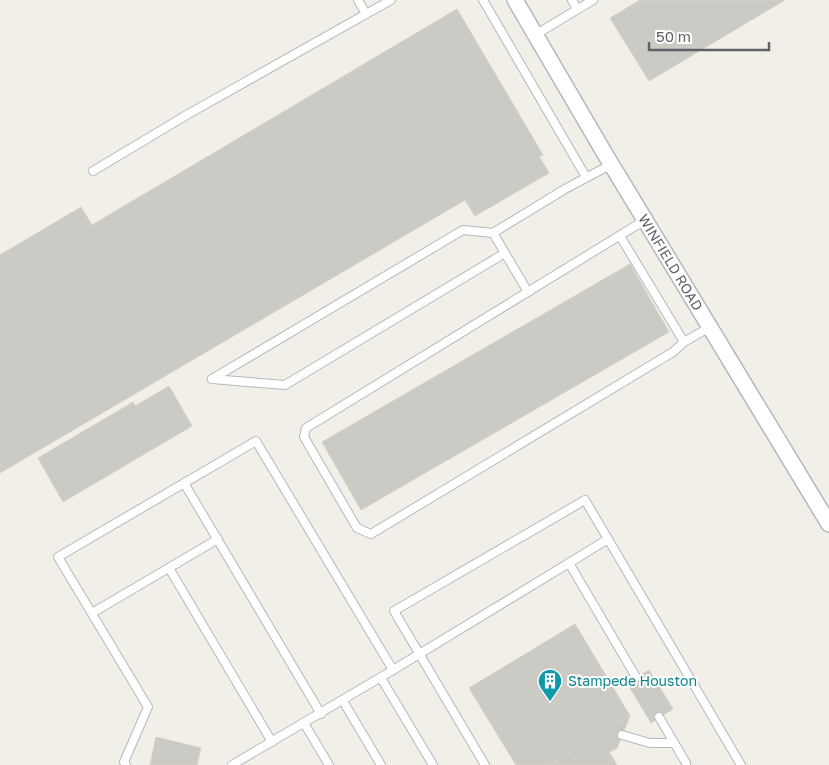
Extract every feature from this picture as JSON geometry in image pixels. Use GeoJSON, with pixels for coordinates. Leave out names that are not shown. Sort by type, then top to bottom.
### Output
{"type":"FeatureCollection","features":[{"type":"Feature","properties":{"kind":"street","name":"WINFIELD ROAD"},"geometry":{"type":"LineString","coordinates":[[515,0],[829,524]]}},
{"type":"Feature","properties":{"kind":"lane"},"geometry":{"type":"LineString","coordinates":[[358,0],[366,14]]}},
{"type":"Feature","properties":{"kind":"lane"},"geometry":{"type":"LineString","coordinates":[[93,171],[190,113],[391,0]]}},
{"type":"Feature","properties":{"kind":"lane"},"geometry":{"type":"LineString","coordinates":[[483,0],[586,176]]}},
{"type":"Feature","properties":{"kind":"lane"},"geometry":{"type":"LineString","coordinates":[[572,0],[577,9]]}},
{"type":"Feature","properties":{"kind":"lane"},"geometry":{"type":"LineString","coordinates":[[536,35],[592,0]]}},
{"type":"Feature","properties":{"kind":"lane"},"geometry":{"type":"LineString","coordinates":[[505,254],[285,385],[212,379],[463,230],[494,233],[586,176],[612,164]]}},
{"type":"Feature","properties":{"kind":"lane"},"geometry":{"type":"LineString","coordinates":[[646,220],[306,428],[304,438],[357,528],[371,534],[673,352],[684,342],[710,327]]}},
{"type":"Feature","properties":{"kind":"lane"},"geometry":{"type":"LineString","coordinates":[[494,233],[528,292]]}},
{"type":"Feature","properties":{"kind":"lane"},"geometry":{"type":"LineString","coordinates":[[620,236],[684,342]]}},
{"type":"Feature","properties":{"kind":"lane"},"geometry":{"type":"LineString","coordinates":[[126,765],[124,762],[148,707],[58,557],[256,441],[393,670]]}},
{"type":"Feature","properties":{"kind":"lane"},"geometry":{"type":"LineString","coordinates":[[184,483],[321,714]]}},
{"type":"Feature","properties":{"kind":"lane"},"geometry":{"type":"LineString","coordinates":[[485,765],[394,611],[585,500],[741,765]]}},
{"type":"Feature","properties":{"kind":"lane"},"geometry":{"type":"LineString","coordinates":[[92,613],[218,539]]}},
{"type":"Feature","properties":{"kind":"lane"},"geometry":{"type":"LineString","coordinates":[[232,765],[343,701],[608,539]]}},
{"type":"Feature","properties":{"kind":"lane"},"geometry":{"type":"LineString","coordinates":[[569,563],[636,677]]}},
{"type":"Feature","properties":{"kind":"lane"},"geometry":{"type":"LineString","coordinates":[[168,568],[272,742]]}},
{"type":"Feature","properties":{"kind":"lane"},"geometry":{"type":"LineString","coordinates":[[381,678],[433,765]]}},
{"type":"Feature","properties":{"kind":"lane"},"geometry":{"type":"LineString","coordinates":[[343,701],[380,765]]}},
{"type":"Feature","properties":{"kind":"lane"},"geometry":{"type":"LineString","coordinates":[[659,717],[685,764]]}},
{"type":"Feature","properties":{"kind":"lane"},"geometry":{"type":"LineString","coordinates":[[304,723],[329,765]]}},
{"type":"Feature","properties":{"kind":"lane"},"geometry":{"type":"LineString","coordinates":[[622,735],[650,743],[674,743]]}},
{"type":"Feature","properties":{"kind":"building"},"geometry":{"type":"Polygon","coordinates":[[[640,0],[785,0],[649,81],[610,18],[640,0]]]}},
{"type":"Feature","properties":{"kind":"building"},"geometry":{"type":"Polygon","coordinates":[[[457,9],[543,155],[539,156],[549,173],[475,216],[465,200],[0,473],[0,255],[81,207],[92,225],[457,9]]]}},
{"type":"Feature","properties":{"kind":"building"},"geometry":{"type":"Polygon","coordinates":[[[630,264],[669,332],[361,510],[322,442],[630,264]]]}},
{"type":"Feature","properties":{"kind":"building"},"geometry":{"type":"Polygon","coordinates":[[[169,386],[192,426],[63,502],[38,458],[133,402],[135,406],[169,386]]]}},
{"type":"Feature","properties":{"kind":"building","name":"Stampede Houston"},"geometry":{"type":"Polygon","coordinates":[[[575,624],[630,716],[550,765],[516,765],[469,688],[575,624]]]}},
{"type":"Feature","properties":{"kind":"building"},"geometry":{"type":"Polygon","coordinates":[[[649,670],[673,709],[651,723],[627,683],[649,670]]]}},
{"type":"Feature","properties":{"kind":"building"},"geometry":{"type":"Polygon","coordinates":[[[630,716],[617,748],[609,752],[617,765],[550,765],[630,716]]]}},
{"type":"Feature","properties":{"kind":"building"},"geometry":{"type":"Polygon","coordinates":[[[156,737],[201,748],[197,765],[150,765],[156,737]]]}},
{"type":"Feature","properties":{"kind":"place","name":"Stampede Houston"},"geometry":{"type":"Point","coordinates":[550,702]}}]}
